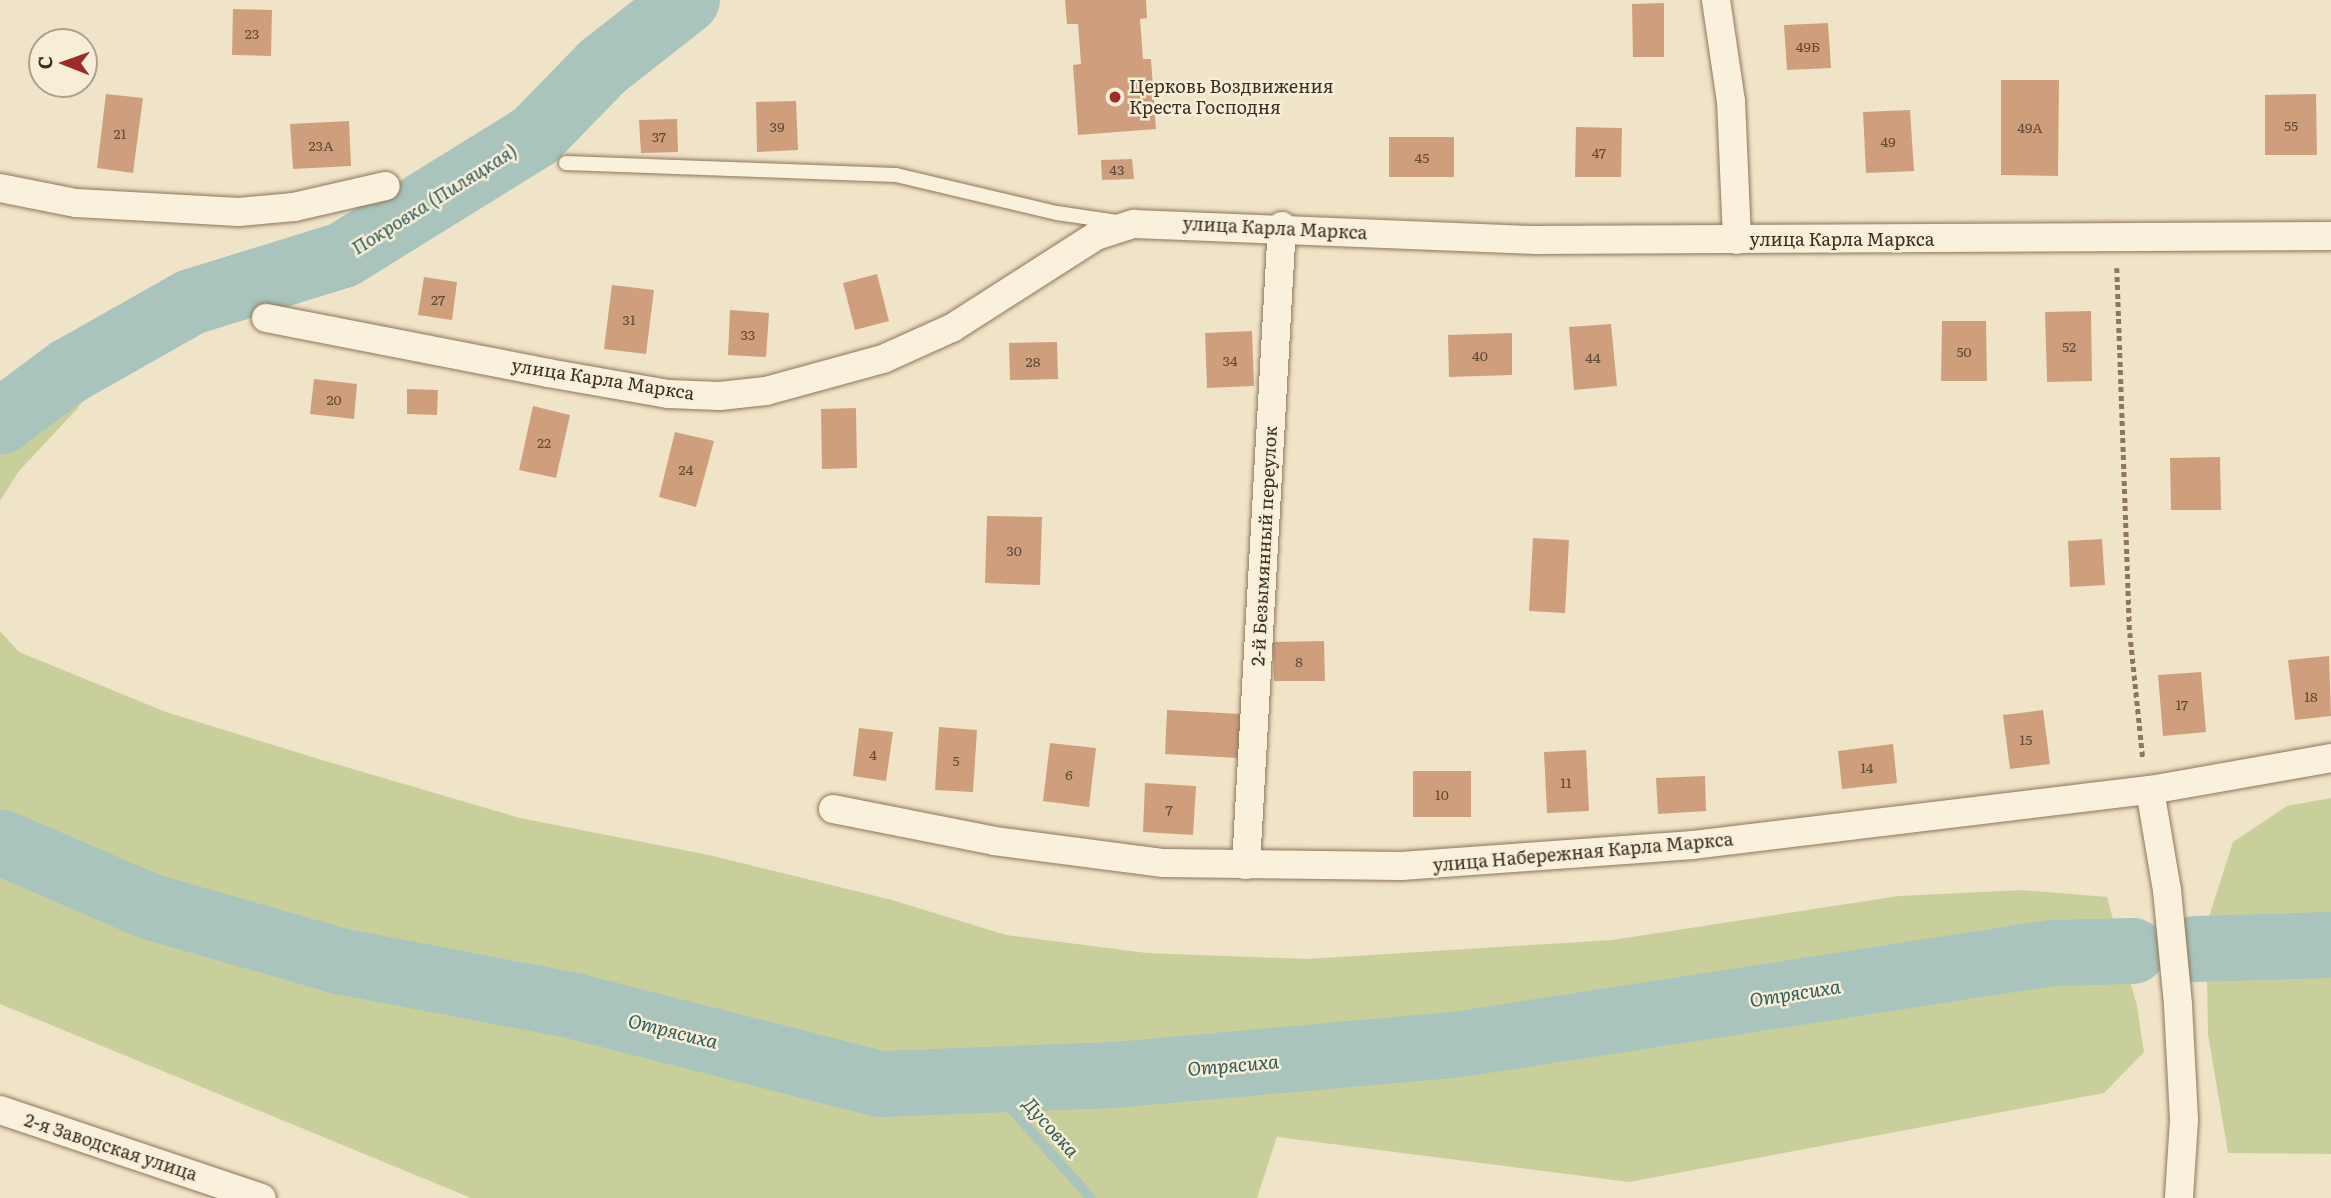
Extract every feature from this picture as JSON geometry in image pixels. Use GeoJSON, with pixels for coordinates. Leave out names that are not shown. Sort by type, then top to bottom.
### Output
{"type":"FeatureCollection","features":[{"type":"Feature","properties":{"kind":"street"},"geometry":{"type":"LineString","coordinates":[[1716,0],[1731,101],[1737,240]]}},
{"type":"Feature","properties":{"kind":"street"},"geometry":{"type":"LineString","coordinates":[[0,188],[76,202],[239,212],[294,207],[386,186]]}},
{"type":"Feature","properties":{"kind":"street","name":"улица Карла Маркса"},"geometry":{"type":"LineString","coordinates":[[266,318],[574,378],[668,394],[720,397],[766,391],[883,359],[952,328],[1096,236],[1134,223],[1283,226],[1484,240],[2331,236]]}},
{"type":"Feature","properties":{"kind":"street","name":"2-й Безымянный переулок"},"geometry":{"type":"LineString","coordinates":[[1246,865],[1283,226]]}},
{"type":"Feature","properties":{"kind":"street","name":"улица Набережная Карла Маркса"},"geometry":{"type":"LineString","coordinates":[[833,809],[994,841],[1164,863],[1401,866],[1693,845],[2150,790],[2331,758]]}},
{"type":"Feature","properties":{"kind":"street"},"geometry":{"type":"LineString","coordinates":[[2150,790],[2167,890],[2179,1017],[2184,1120],[2179,1198]]}},
{"type":"Feature","properties":{"kind":"street","name":"2-я Заводская улица"},"geometry":{"type":"LineString","coordinates":[[0,1110],[262,1198]]}},
{"type":"Feature","properties":{"kind":"lane"},"geometry":{"type":"LineString","coordinates":[[566,163],[896,175],[1057,214],[1134,223]]}},
{"type":"Feature","properties":{"kind":"path"},"geometry":{"type":"LineString","coordinates":[[2116,237],[2133,701],[2150,790]]}},
{"type":"Feature","properties":{"kind":"green space"},"geometry":{"type":"Polygon","coordinates":[[[122,341],[77,409],[19,471],[0,501],[0,383],[122,341]]]}},
{"type":"Feature","properties":{"kind":"green space"},"geometry":{"type":"Polygon","coordinates":[[[0,631],[19,652],[166,712],[520,818],[709,855],[892,900],[1006,935],[1147,953],[1307,959],[1612,940],[1899,896],[2023,890],[2107,897],[2137,1006],[2144,1052],[2104,1093],[1629,1182],[1277,1137],[1257,1198],[471,1198],[0,1004],[0,631]]]}},
{"type":"Feature","properties":{"kind":"green space"},"geometry":{"type":"Polygon","coordinates":[[[2331,798],[2331,1154],[2228,1153],[2208,1034],[2206,926],[2233,842],[2287,806],[2331,798]]]}},
{"type":"Feature","properties":{"kind":"building","name":"Церковь Воздвижения Креста Господня"},"geometry":{"type":"Polygon","coordinates":[[[1065,0],[1146,0],[1147,18],[1140,19],[1143,59],[1151,59],[1156,129],[1078,135],[1073,65],[1081,64],[1078,24],[1067,24],[1065,0]]]}},
{"type":"Feature","properties":{"kind":"building"},"geometry":{"type":"Polygon","coordinates":[[[1664,3],[1664,57],[1633,57],[1632,4],[1664,3]]]}},
{"type":"Feature","properties":{"kind":"building"},"geometry":{"type":"Polygon","coordinates":[[[233,9],[272,10],[271,56],[232,55],[233,9]]]}},
{"type":"Feature","properties":{"kind":"building"},"geometry":{"type":"Polygon","coordinates":[[[1828,23],[1831,68],[1787,70],[1784,25],[1828,23]]]}},
{"type":"Feature","properties":{"kind":"building"},"geometry":{"type":"Polygon","coordinates":[[[2001,80],[2059,80],[2058,176],[2001,175],[2001,80]]]}},
{"type":"Feature","properties":{"kind":"building"},"geometry":{"type":"Polygon","coordinates":[[[106,94],[143,98],[133,173],[97,168],[106,94]]]}},
{"type":"Feature","properties":{"kind":"building"},"geometry":{"type":"Polygon","coordinates":[[[2316,94],[2317,155],[2265,155],[2265,95],[2316,94]]]}},
{"type":"Feature","properties":{"kind":"building"},"geometry":{"type":"Polygon","coordinates":[[[796,101],[798,150],[757,152],[756,102],[796,101]]]}},
{"type":"Feature","properties":{"kind":"building"},"geometry":{"type":"Polygon","coordinates":[[[1910,110],[1914,171],[1866,173],[1863,112],[1910,110]]]}},
{"type":"Feature","properties":{"kind":"building"},"geometry":{"type":"Polygon","coordinates":[[[677,119],[678,152],[641,153],[639,120],[677,119]]]}},
{"type":"Feature","properties":{"kind":"building"},"geometry":{"type":"Polygon","coordinates":[[[349,121],[351,166],[293,169],[290,124],[349,121]]]}},
{"type":"Feature","properties":{"kind":"building"},"geometry":{"type":"Polygon","coordinates":[[[1576,127],[1622,128],[1621,177],[1575,177],[1576,127]]]}},
{"type":"Feature","properties":{"kind":"building"},"geometry":{"type":"Polygon","coordinates":[[[1389,137],[1454,137],[1454,177],[1389,177],[1389,137]]]}},
{"type":"Feature","properties":{"kind":"building"},"geometry":{"type":"Polygon","coordinates":[[[1132,159],[1134,179],[1102,180],[1101,160],[1132,159]]]}},
{"type":"Feature","properties":{"kind":"building"},"geometry":{"type":"Polygon","coordinates":[[[877,274],[889,321],[855,330],[843,283],[877,274]]]}},
{"type":"Feature","properties":{"kind":"building"},"geometry":{"type":"Polygon","coordinates":[[[424,277],[457,282],[452,320],[418,315],[424,277]]]}},
{"type":"Feature","properties":{"kind":"building"},"geometry":{"type":"Polygon","coordinates":[[[612,285],[654,290],[646,354],[604,349],[612,285]]]}},
{"type":"Feature","properties":{"kind":"building"},"geometry":{"type":"Polygon","coordinates":[[[730,310],[769,313],[766,357],[728,355],[730,310]]]}},
{"type":"Feature","properties":{"kind":"building"},"geometry":{"type":"Polygon","coordinates":[[[2091,311],[2092,381],[2047,382],[2045,312],[2091,311]]]}},
{"type":"Feature","properties":{"kind":"building"},"geometry":{"type":"Polygon","coordinates":[[[1942,321],[1986,321],[1987,381],[1941,381],[1942,321]]]}},
{"type":"Feature","properties":{"kind":"building"},"geometry":{"type":"Polygon","coordinates":[[[1611,324],[1617,386],[1574,390],[1569,327],[1611,324]]]}},
{"type":"Feature","properties":{"kind":"building"},"geometry":{"type":"Polygon","coordinates":[[[1252,331],[1254,386],[1207,388],[1205,333],[1252,331]]]}},
{"type":"Feature","properties":{"kind":"building"},"geometry":{"type":"Polygon","coordinates":[[[1512,333],[1512,375],[1449,377],[1448,335],[1512,333]]]}},
{"type":"Feature","properties":{"kind":"building"},"geometry":{"type":"Polygon","coordinates":[[[1057,342],[1058,379],[1010,380],[1009,343],[1057,342]]]}},
{"type":"Feature","properties":{"kind":"building"},"geometry":{"type":"Polygon","coordinates":[[[314,379],[357,384],[354,419],[310,414],[314,379]]]}},
{"type":"Feature","properties":{"kind":"building"},"geometry":{"type":"Polygon","coordinates":[[[407,389],[438,390],[437,415],[407,414],[407,389]]]}},
{"type":"Feature","properties":{"kind":"building"},"geometry":{"type":"Polygon","coordinates":[[[533,406],[570,415],[556,478],[519,470],[533,406]]]}},
{"type":"Feature","properties":{"kind":"building"},"geometry":{"type":"Polygon","coordinates":[[[856,408],[857,468],[822,469],[821,409],[856,408]]]}},
{"type":"Feature","properties":{"kind":"building"},"geometry":{"type":"Polygon","coordinates":[[[675,432],[714,441],[696,507],[659,497],[675,432]]]}},
{"type":"Feature","properties":{"kind":"building"},"geometry":{"type":"Polygon","coordinates":[[[2220,457],[2221,510],[2171,510],[2170,458],[2220,457]]]}},
{"type":"Feature","properties":{"kind":"building"},"geometry":{"type":"Polygon","coordinates":[[[987,516],[1042,517],[1040,585],[985,583],[987,516]]]}},
{"type":"Feature","properties":{"kind":"building"},"geometry":{"type":"Polygon","coordinates":[[[1533,538],[1569,540],[1565,613],[1529,611],[1533,538]]]}},
{"type":"Feature","properties":{"kind":"building"},"geometry":{"type":"Polygon","coordinates":[[[2102,539],[2105,585],[2070,587],[2068,541],[2102,539]]]}},
{"type":"Feature","properties":{"kind":"building"},"geometry":{"type":"Polygon","coordinates":[[[1324,641],[1325,681],[1274,681],[1273,642],[1324,641]]]}},
{"type":"Feature","properties":{"kind":"building"},"geometry":{"type":"Polygon","coordinates":[[[2329,656],[2331,716],[2295,720],[2288,660],[2329,656]]]}},
{"type":"Feature","properties":{"kind":"building"},"geometry":{"type":"Polygon","coordinates":[[[2201,672],[2206,732],[2163,736],[2158,675],[2201,672]]]}},
{"type":"Feature","properties":{"kind":"building"},"geometry":{"type":"Polygon","coordinates":[[[1167,710],[1241,714],[1238,758],[1165,754],[1167,710]]]}},
{"type":"Feature","properties":{"kind":"building"},"geometry":{"type":"Polygon","coordinates":[[[2043,710],[2050,764],[2010,769],[2003,715],[2043,710]]]}},
{"type":"Feature","properties":{"kind":"building"},"geometry":{"type":"Polygon","coordinates":[[[939,727],[977,730],[973,792],[935,790],[939,727]]]}},
{"type":"Feature","properties":{"kind":"building"},"geometry":{"type":"Polygon","coordinates":[[[859,728],[893,732],[886,781],[853,776],[859,728]]]}},
{"type":"Feature","properties":{"kind":"building"},"geometry":{"type":"Polygon","coordinates":[[[1050,743],[1096,748],[1089,807],[1043,801],[1050,743]]]}},
{"type":"Feature","properties":{"kind":"building"},"geometry":{"type":"Polygon","coordinates":[[[1893,744],[1897,783],[1842,789],[1838,751],[1893,744]]]}},
{"type":"Feature","properties":{"kind":"building"},"geometry":{"type":"Polygon","coordinates":[[[1586,750],[1589,811],[1547,813],[1544,752],[1586,750]]]}},
{"type":"Feature","properties":{"kind":"building"},"geometry":{"type":"Polygon","coordinates":[[[1413,771],[1471,771],[1471,817],[1413,817],[1413,771]]]}},
{"type":"Feature","properties":{"kind":"building"},"geometry":{"type":"Polygon","coordinates":[[[1705,776],[1706,811],[1658,814],[1656,778],[1705,776]]]}},
{"type":"Feature","properties":{"kind":"building"},"geometry":{"type":"Polygon","coordinates":[[[1145,783],[1196,786],[1193,835],[1143,832],[1145,783]]]}},
{"type":"Feature","properties":{"kind":"waterway","name":"Покровка (Пиляцкая)"},"geometry":{"type":"LineString","coordinates":[[0,422],[69,371],[191,302],[343,255],[535,136],[602,67],[687,0]]}},
{"type":"Feature","properties":{"kind":"waterway","name":"Отрясиха"},"geometry":{"type":"LineString","coordinates":[[0,842],[151,907],[339,961],[574,1006],[880,1084],[1115,1075],[1454,1045],[2052,953],[2133,951]]}},
{"type":"Feature","properties":{"kind":"waterway","name":"Отрясиха"},"geometry":{"type":"LineString","coordinates":[[2195,949],[2331,945]]}},
{"type":"Feature","properties":{"kind":"waterway","name":"Дусовка"},"geometry":{"type":"LineString","coordinates":[[985,1080],[1091,1198]]}},
{"type":"Feature","properties":{"kind":"place","name":"Церковь Воздвижения Креста Господня"},"geometry":{"type":"Point","coordinates":[1115,97]}}]}
